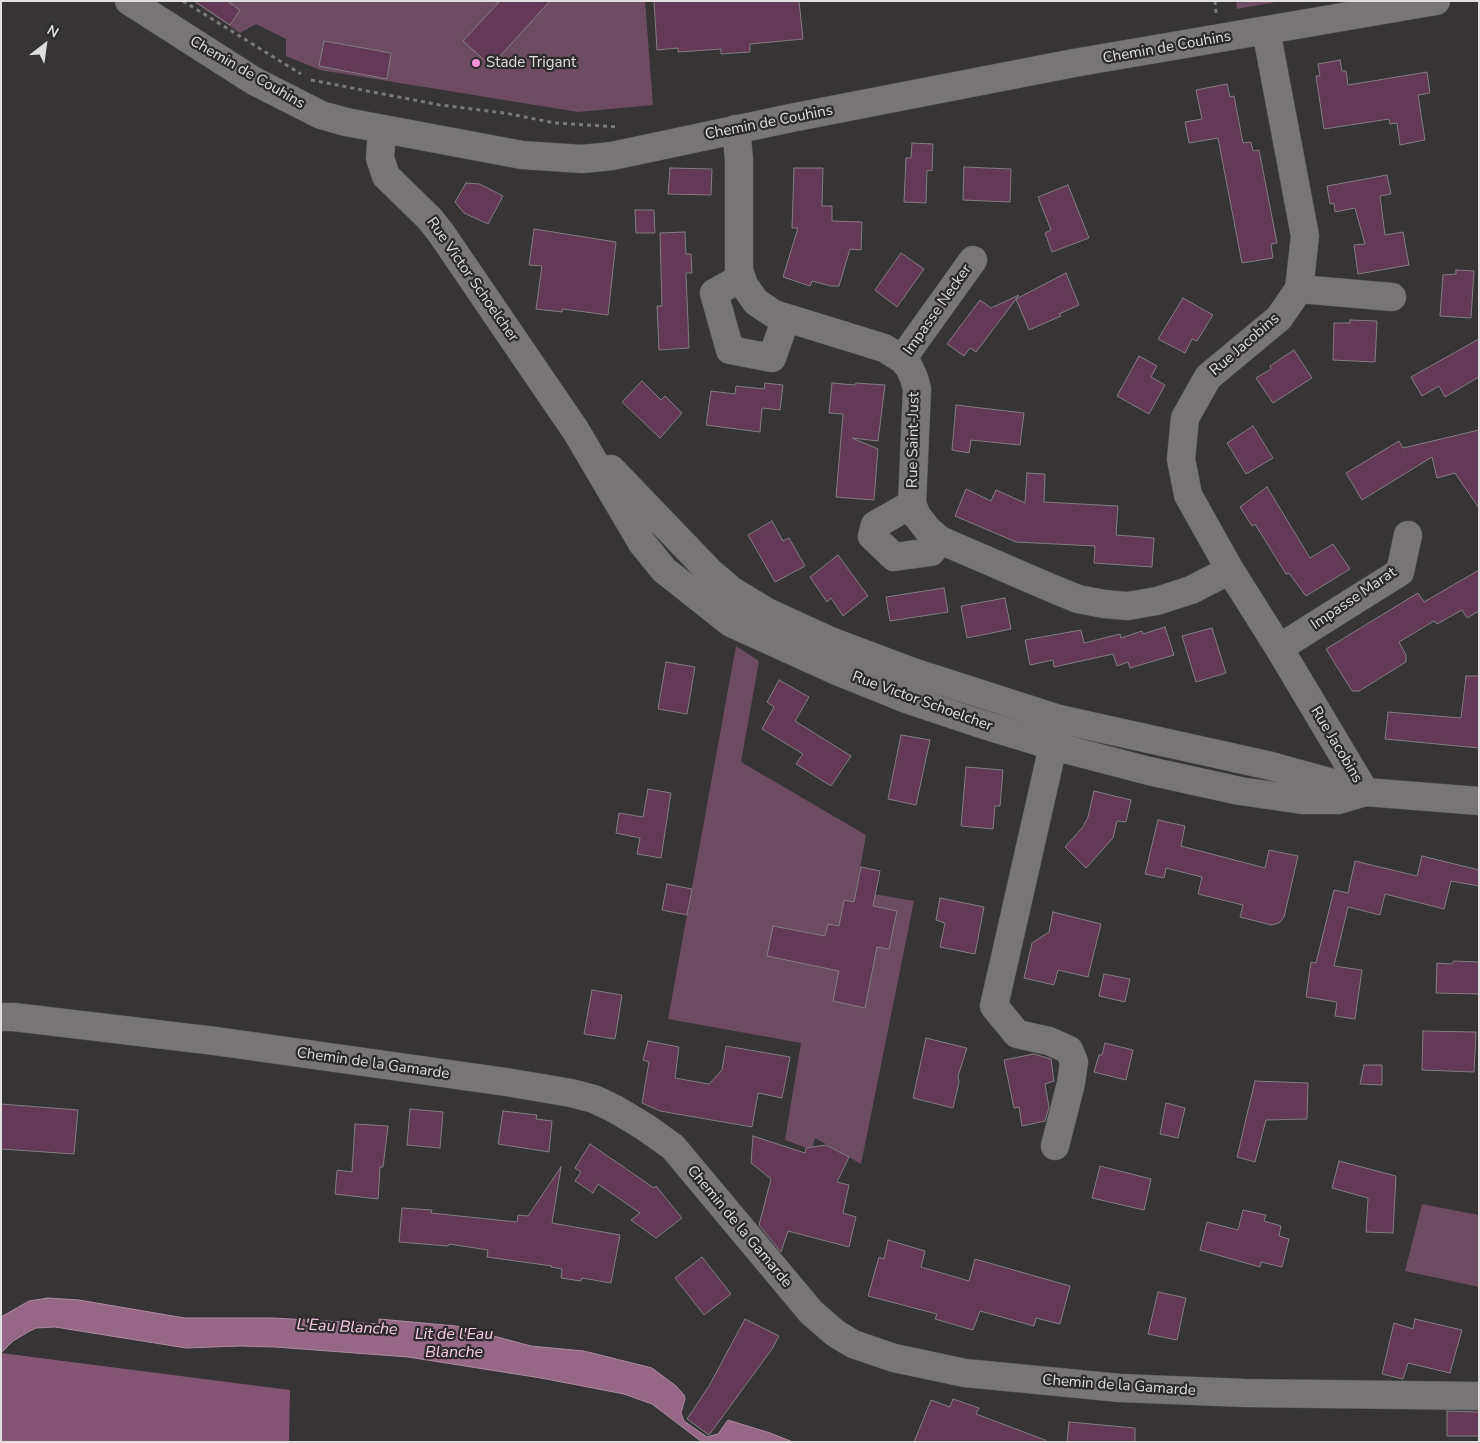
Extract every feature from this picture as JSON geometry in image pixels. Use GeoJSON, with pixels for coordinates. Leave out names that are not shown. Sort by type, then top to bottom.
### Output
{"type":"FeatureCollection","features":[{"type":"Feature","properties":{"kind":"street","name":"Chemin de Couhins"},"geometry":{"type":"LineString","coordinates":[[129,1],[254,81],[306,108],[346,122],[522,155],[582,159],[612,156],[1074,63],[1436,1]]}},
{"type":"Feature","properties":{"kind":"street","name":"Rue Jacobins"},"geometry":{"type":"LineString","coordinates":[[1266,30],[1305,236],[1299,289],[1279,318],[1208,377],[1185,418],[1181,459],[1188,495],[1230,570],[1365,792]]}},
{"type":"Feature","properties":{"kind":"street","name":"Rue Victor Schoelcher"},"geometry":{"type":"LineString","coordinates":[[382,129],[380,158],[386,176],[430,219],[441,233],[576,432],[647,550],[664,570],[732,623],[838,671],[909,700],[1053,746],[1149,771],[1240,790],[1302,800],[1338,800],[1365,792]]}},
{"type":"Feature","properties":{"kind":"street"},"geometry":{"type":"LineString","coordinates":[[736,130],[739,159],[739,270],[744,285],[756,302],[765,309],[786,318],[884,348],[902,359]]}},
{"type":"Feature","properties":{"kind":"street","name":"Impasse Necker"},"geometry":{"type":"LineString","coordinates":[[902,359],[973,260]]}},
{"type":"Feature","properties":{"kind":"street"},"geometry":{"type":"LineString","coordinates":[[741,278],[714,293],[730,350],[772,358],[786,318]]}},
{"type":"Feature","properties":{"kind":"street"},"geometry":{"type":"LineString","coordinates":[[1299,289],[1392,297]]}},
{"type":"Feature","properties":{"kind":"street","name":"Rue Saint-Just"},"geometry":{"type":"LineString","coordinates":[[902,359],[909,368],[917,389],[912,504],[928,530],[940,540],[1078,599],[1104,604],[1128,606],[1157,601],[1191,590],[1230,570]]}},
{"type":"Feature","properties":{"kind":"street","name":"Rue Victor Schoelcher"},"geometry":{"type":"LineString","coordinates":[[576,432],[710,572],[731,590],[767,612],[828,640],[913,672],[1058,719],[1271,766],[1365,792],[1479,801]]}},
{"type":"Feature","properties":{"kind":"street"},"geometry":{"type":"LineString","coordinates":[[912,504],[875,525],[872,536],[894,557],[931,552],[940,540]]}},
{"type":"Feature","properties":{"kind":"street","name":"Impasse Marat"},"geometry":{"type":"LineString","coordinates":[[1279,648],[1400,572],[1408,535]]}},
{"type":"Feature","properties":{"kind":"street"},"geometry":{"type":"LineString","coordinates":[[1053,746],[994,1006],[1017,1034],[1049,1041],[1070,1050],[1074,1062],[1071,1083],[1055,1146]]}},
{"type":"Feature","properties":{"kind":"street","name":"Chemin de la Gamarde"},"geometry":{"type":"LineString","coordinates":[[1,1017],[14,1017],[224,1043],[506,1082],[571,1093],[594,1100],[615,1109],[645,1127],[672,1147],[811,1312],[835,1333],[853,1344],[894,1358],[965,1373],[1120,1388],[1255,1393],[1479,1396]]}},
{"type":"Feature","properties":{"kind":"path"},"geometry":{"type":"LineString","coordinates":[[183,1],[302,74]]}},
{"type":"Feature","properties":{"kind":"path"},"geometry":{"type":"LineString","coordinates":[[310,80],[440,105],[555,123],[627,128]]}},
{"type":"Feature","properties":{"kind":"shaded area","name":"Stade Trigant"},"geometry":{"type":"Polygon","coordinates":[[[193,1],[645,1],[653,105],[578,112],[320,70],[286,56],[286,39],[256,24],[240,33],[193,1]]]}},
{"type":"Feature","properties":{"kind":"shaded area"},"geometry":{"type":"Polygon","coordinates":[[[1236,1],[1281,1],[1237,9],[1236,1]]]}},
{"type":"Feature","properties":{"kind":"shaded area"},"geometry":{"type":"Polygon","coordinates":[[[736,646],[759,661],[741,762],[866,835],[856,891],[914,901],[861,1164],[815,1138],[812,1150],[785,1140],[801,1043],[668,1019],[736,646]]]}},
{"type":"Feature","properties":{"kind":"shaded area"},"geometry":{"type":"Polygon","coordinates":[[[1422,1204],[1479,1215],[1479,1287],[1405,1271],[1422,1204]]]}},
{"type":"Feature","properties":{"kind":"shaded area"},"geometry":{"type":"Polygon","coordinates":[[[1,1353],[290,1390],[289,1442],[1,1442],[1,1353]]]}},
{"type":"Feature","properties":{"kind":"water","name":"Lit de l'Eau Blanche"},"geometry":{"type":"Polygon","coordinates":[[[48,1298],[79,1300],[185,1318],[273,1318],[379,1324],[379,1319],[456,1326],[531,1346],[584,1351],[652,1368],[676,1386],[684,1395],[685,1399],[681,1413],[684,1421],[707,1437],[718,1434],[728,1420],[793,1442],[702,1442],[652,1404],[624,1394],[541,1378],[408,1357],[275,1347],[186,1348],[55,1327],[36,1328],[13,1341],[1,1353],[1,1317],[29,1301],[48,1298]]]}},
{"type":"Feature","properties":{"kind":"building"},"geometry":{"type":"Polygon","coordinates":[[[194,1],[227,1],[240,10],[230,25],[194,1]]]}},
{"type":"Feature","properties":{"kind":"building"},"geometry":{"type":"Polygon","coordinates":[[[500,1],[550,1],[491,66],[463,41],[500,1]]]}},
{"type":"Feature","properties":{"kind":"building"},"geometry":{"type":"Polygon","coordinates":[[[654,1],[799,1],[803,39],[750,44],[750,52],[721,54],[721,49],[678,52],[678,48],[657,50],[654,1]]]}},
{"type":"Feature","properties":{"kind":"building"},"geometry":{"type":"Polygon","coordinates":[[[324,41],[391,53],[387,79],[319,66],[324,41]]]}},
{"type":"Feature","properties":{"kind":"building"},"geometry":{"type":"Polygon","coordinates":[[[1340,60],[1342,71],[1346,71],[1348,85],[1427,72],[1430,93],[1418,95],[1425,140],[1400,145],[1397,123],[1390,124],[1389,119],[1324,129],[1316,76],[1320,76],[1318,64],[1340,60]]]}},
{"type":"Feature","properties":{"kind":"building"},"geometry":{"type":"Polygon","coordinates":[[[1227,84],[1230,97],[1234,96],[1243,143],[1251,142],[1253,151],[1259,150],[1277,243],[1271,244],[1273,258],[1242,263],[1218,138],[1189,143],[1185,122],[1202,119],[1196,90],[1227,84]]]}},
{"type":"Feature","properties":{"kind":"building"},"geometry":{"type":"Polygon","coordinates":[[[912,143],[933,144],[932,171],[927,170],[926,203],[904,202],[906,158],[911,158],[912,143]]]}},
{"type":"Feature","properties":{"kind":"building"},"geometry":{"type":"Polygon","coordinates":[[[964,167],[1011,169],[1010,202],[963,200],[964,167]]]}},
{"type":"Feature","properties":{"kind":"building"},"geometry":{"type":"Polygon","coordinates":[[[670,168],[712,169],[711,195],[668,194],[670,168]]]}},
{"type":"Feature","properties":{"kind":"building"},"geometry":{"type":"Polygon","coordinates":[[[794,168],[823,168],[822,206],[832,206],[832,221],[862,222],[861,250],[850,249],[839,286],[812,281],[810,286],[783,277],[798,228],[792,228],[794,168]]]}},
{"type":"Feature","properties":{"kind":"building"},"geometry":{"type":"Polygon","coordinates":[[[1387,175],[1391,194],[1380,196],[1385,235],[1403,232],[1409,265],[1358,274],[1354,245],[1365,244],[1355,208],[1335,212],[1334,203],[1330,204],[1327,186],[1387,175]]]}},
{"type":"Feature","properties":{"kind":"building"},"geometry":{"type":"Polygon","coordinates":[[[466,183],[480,184],[503,196],[488,224],[464,213],[455,202],[466,183]]]}},
{"type":"Feature","properties":{"kind":"building"},"geometry":{"type":"Polygon","coordinates":[[[1068,185],[1089,238],[1052,252],[1045,233],[1051,230],[1038,197],[1068,185]]]}},
{"type":"Feature","properties":{"kind":"building"},"geometry":{"type":"Polygon","coordinates":[[[635,210],[654,210],[655,233],[636,233],[635,210]]]}},
{"type":"Feature","properties":{"kind":"building"},"geometry":{"type":"Polygon","coordinates":[[[534,229],[616,242],[608,315],[563,309],[562,312],[536,309],[542,266],[529,265],[534,229]]]}},
{"type":"Feature","properties":{"kind":"building"},"geometry":{"type":"Polygon","coordinates":[[[685,232],[686,254],[691,254],[692,273],[686,273],[689,348],[659,350],[657,306],[662,306],[660,233],[685,232]]]}},
{"type":"Feature","properties":{"kind":"building"},"geometry":{"type":"Polygon","coordinates":[[[901,253],[924,269],[897,307],[875,290],[901,253]]]}},
{"type":"Feature","properties":{"kind":"building"},"geometry":{"type":"Polygon","coordinates":[[[1456,270],[1474,271],[1471,318],[1440,316],[1443,275],[1456,274],[1456,270]]]}},
{"type":"Feature","properties":{"kind":"building"},"geometry":{"type":"Polygon","coordinates":[[[1066,273],[1079,305],[1059,314],[1061,316],[1029,330],[1016,299],[1066,273]]]}},
{"type":"Feature","properties":{"kind":"building"},"geometry":{"type":"Polygon","coordinates":[[[1019,295],[976,352],[970,348],[964,356],[947,344],[980,300],[991,308],[1019,295]]]}},
{"type":"Feature","properties":{"kind":"building"},"geometry":{"type":"Polygon","coordinates":[[[1183,298],[1213,315],[1197,341],[1192,339],[1185,353],[1158,339],[1183,298]]]}},
{"type":"Feature","properties":{"kind":"building"},"geometry":{"type":"Polygon","coordinates":[[[1350,320],[1377,321],[1375,362],[1333,360],[1334,323],[1350,323],[1350,320]]]}},
{"type":"Feature","properties":{"kind":"building"},"geometry":{"type":"Polygon","coordinates":[[[1479,339],[1479,377],[1445,397],[1439,386],[1422,396],[1411,377],[1479,339]]]}},
{"type":"Feature","properties":{"kind":"building"},"geometry":{"type":"Polygon","coordinates":[[[1294,350],[1312,378],[1273,403],[1256,378],[1271,369],[1270,366],[1294,350]]]}},
{"type":"Feature","properties":{"kind":"building"},"geometry":{"type":"Polygon","coordinates":[[[1139,356],[1157,366],[1151,377],[1165,385],[1149,414],[1117,396],[1139,356]]]}},
{"type":"Feature","properties":{"kind":"building"},"geometry":{"type":"Polygon","coordinates":[[[642,381],[661,400],[665,396],[682,413],[660,438],[622,402],[642,381]]]}},
{"type":"Feature","properties":{"kind":"building"},"geometry":{"type":"Polygon","coordinates":[[[765,383],[783,385],[780,410],[762,408],[760,432],[706,425],[711,391],[735,394],[736,386],[764,389],[765,383]]]}},
{"type":"Feature","properties":{"kind":"building"},"geometry":{"type":"Polygon","coordinates":[[[832,383],[885,385],[878,441],[852,438],[878,449],[874,500],[836,497],[843,414],[829,413],[832,383]]]}},
{"type":"Feature","properties":{"kind":"building"},"geometry":{"type":"Polygon","coordinates":[[[956,405],[1024,413],[1020,445],[971,440],[969,453],[952,450],[956,405]]]}},
{"type":"Feature","properties":{"kind":"building"},"geometry":{"type":"Polygon","coordinates":[[[1253,426],[1273,458],[1246,474],[1227,443],[1253,426]]]}},
{"type":"Feature","properties":{"kind":"building"},"geometry":{"type":"Polygon","coordinates":[[[1479,430],[1479,508],[1455,473],[1437,478],[1432,457],[1362,500],[1346,473],[1399,441],[1403,448],[1479,430]]]}},
{"type":"Feature","properties":{"kind":"building"},"geometry":{"type":"Polygon","coordinates":[[[1027,473],[1045,474],[1044,502],[1118,506],[1116,535],[1154,538],[1152,567],[1094,563],[1095,546],[1016,542],[955,516],[966,489],[991,501],[996,490],[1025,503],[1027,473]]]}},
{"type":"Feature","properties":{"kind":"building"},"geometry":{"type":"Polygon","coordinates":[[[1267,487],[1310,558],[1333,544],[1350,569],[1306,596],[1289,573],[1286,574],[1255,524],[1252,526],[1240,507],[1267,487]]]}},
{"type":"Feature","properties":{"kind":"building"},"geometry":{"type":"Polygon","coordinates":[[[772,521],[783,541],[789,538],[805,566],[775,582],[748,535],[772,521]]]}},
{"type":"Feature","properties":{"kind":"building"},"geometry":{"type":"Polygon","coordinates":[[[838,555],[868,596],[843,616],[831,598],[827,602],[810,577],[838,555]]]}},
{"type":"Feature","properties":{"kind":"building"},"geometry":{"type":"Polygon","coordinates":[[[1479,570],[1479,611],[1467,618],[1462,610],[1437,624],[1434,621],[1399,642],[1406,655],[1406,662],[1359,691],[1352,691],[1326,649],[1418,593],[1424,602],[1479,570]]]}},
{"type":"Feature","properties":{"kind":"building"},"geometry":{"type":"Polygon","coordinates":[[[944,588],[948,612],[890,621],[886,597],[944,588]]]}},
{"type":"Feature","properties":{"kind":"building"},"geometry":{"type":"Polygon","coordinates":[[[1005,598],[1011,629],[967,638],[961,606],[1005,598]]]}},
{"type":"Feature","properties":{"kind":"building"},"geometry":{"type":"Polygon","coordinates":[[[1165,627],[1174,655],[1130,668],[1128,662],[1117,666],[1113,654],[1054,667],[1053,660],[1030,665],[1025,640],[1081,630],[1084,643],[1120,634],[1121,638],[1142,631],[1143,634],[1165,627]]]}},
{"type":"Feature","properties":{"kind":"building"},"geometry":{"type":"Polygon","coordinates":[[[1212,628],[1226,673],[1196,682],[1182,636],[1212,628]]]}},
{"type":"Feature","properties":{"kind":"building"},"geometry":{"type":"Polygon","coordinates":[[[666,662],[695,667],[687,714],[658,709],[666,662]]]}},
{"type":"Feature","properties":{"kind":"building"},"geometry":{"type":"Polygon","coordinates":[[[1466,676],[1479,676],[1479,748],[1385,739],[1388,712],[1461,718],[1466,676]]]}},
{"type":"Feature","properties":{"kind":"building"},"geometry":{"type":"Polygon","coordinates":[[[779,680],[809,697],[795,721],[851,756],[831,786],[796,764],[803,754],[762,729],[774,707],[767,702],[779,680]]]}},
{"type":"Feature","properties":{"kind":"building"},"geometry":{"type":"Polygon","coordinates":[[[901,735],[930,740],[916,805],[888,799],[901,735]]]}},
{"type":"Feature","properties":{"kind":"building"},"geometry":{"type":"Polygon","coordinates":[[[966,767],[1003,770],[1000,806],[995,806],[993,829],[961,826],[966,767]]]}},
{"type":"Feature","properties":{"kind":"building"},"geometry":{"type":"Polygon","coordinates":[[[648,789],[671,793],[661,858],[637,854],[640,838],[616,833],[619,813],[643,817],[648,789]]]}},
{"type":"Feature","properties":{"kind":"building"},"geometry":{"type":"Polygon","coordinates":[[[1094,791],[1131,800],[1126,822],[1117,821],[1113,838],[1086,868],[1065,847],[1083,827],[1088,817],[1094,791]]]}},
{"type":"Feature","properties":{"kind":"building"},"geometry":{"type":"Polygon","coordinates":[[[1158,820],[1185,826],[1181,846],[1265,868],[1269,850],[1298,856],[1284,917],[1279,923],[1271,925],[1240,917],[1243,905],[1198,894],[1202,877],[1166,868],[1164,878],[1145,874],[1158,820]]]}},
{"type":"Feature","properties":{"kind":"building"},"geometry":{"type":"Polygon","coordinates":[[[1422,856],[1479,870],[1479,886],[1451,881],[1444,909],[1385,894],[1380,915],[1348,907],[1334,966],[1362,970],[1355,1019],[1335,1016],[1337,1002],[1306,997],[1311,962],[1316,963],[1334,890],[1348,893],[1355,861],[1417,876],[1422,856]]]}},
{"type":"Feature","properties":{"kind":"building"},"geometry":{"type":"Polygon","coordinates":[[[861,867],[880,871],[873,906],[897,911],[889,949],[877,947],[865,1008],[833,1001],[839,971],[767,956],[773,926],[825,936],[828,924],[839,926],[844,900],[854,902],[861,867]]]}},
{"type":"Feature","properties":{"kind":"building"},"geometry":{"type":"Polygon","coordinates":[[[667,884],[692,889],[687,915],[662,910],[667,884]]]}},
{"type":"Feature","properties":{"kind":"building"},"geometry":{"type":"Polygon","coordinates":[[[940,898],[984,907],[975,954],[940,947],[945,923],[936,920],[940,898]]]}},
{"type":"Feature","properties":{"kind":"building"},"geometry":{"type":"Polygon","coordinates":[[[1053,912],[1101,924],[1088,977],[1058,970],[1054,985],[1024,978],[1032,943],[1049,932],[1053,912]]]}},
{"type":"Feature","properties":{"kind":"building"},"geometry":{"type":"Polygon","coordinates":[[[1454,961],[1479,962],[1479,994],[1436,993],[1437,963],[1451,964],[1454,961]]]}},
{"type":"Feature","properties":{"kind":"building"},"geometry":{"type":"Polygon","coordinates":[[[1104,974],[1130,979],[1125,1002],[1099,996],[1104,974]]]}},
{"type":"Feature","properties":{"kind":"building"},"geometry":{"type":"Polygon","coordinates":[[[592,990],[622,995],[615,1039],[584,1034],[592,990]]]}},
{"type":"Feature","properties":{"kind":"building"},"geometry":{"type":"Polygon","coordinates":[[[1423,1031],[1476,1032],[1474,1072],[1422,1070],[1423,1031]]]}},
{"type":"Feature","properties":{"kind":"building"},"geometry":{"type":"Polygon","coordinates":[[[926,1038],[967,1048],[958,1076],[959,1082],[953,1108],[913,1098],[926,1038]]]}},
{"type":"Feature","properties":{"kind":"building"},"geometry":{"type":"Polygon","coordinates":[[[648,1041],[679,1047],[675,1078],[709,1084],[722,1070],[726,1046],[790,1057],[782,1098],[758,1093],[752,1127],[660,1111],[642,1103],[649,1062],[643,1060],[648,1041]]]}},
{"type":"Feature","properties":{"kind":"building"},"geometry":{"type":"Polygon","coordinates":[[[1105,1043],[1133,1050],[1126,1080],[1094,1072],[1105,1043]]]}},
{"type":"Feature","properties":{"kind":"building"},"geometry":{"type":"Polygon","coordinates":[[[1034,1054],[1051,1059],[1054,1081],[1045,1084],[1049,1107],[1045,1121],[1022,1126],[1019,1107],[1014,1108],[1004,1060],[1034,1054]]]}},
{"type":"Feature","properties":{"kind":"building"},"geometry":{"type":"Polygon","coordinates":[[[1364,1065],[1382,1065],[1382,1085],[1360,1084],[1364,1065]]]}},
{"type":"Feature","properties":{"kind":"building"},"geometry":{"type":"Polygon","coordinates":[[[1255,1081],[1308,1083],[1307,1119],[1266,1120],[1255,1162],[1237,1157],[1255,1081]]]}},
{"type":"Feature","properties":{"kind":"building"},"geometry":{"type":"Polygon","coordinates":[[[1166,1103],[1185,1108],[1178,1138],[1160,1134],[1166,1103]]]}},
{"type":"Feature","properties":{"kind":"building"},"geometry":{"type":"Polygon","coordinates":[[[1,1104],[78,1110],[74,1154],[1,1149],[1,1104]]]}},
{"type":"Feature","properties":{"kind":"building"},"geometry":{"type":"Polygon","coordinates":[[[410,1109],[443,1112],[440,1148],[407,1145],[410,1109]]]}},
{"type":"Feature","properties":{"kind":"building"},"geometry":{"type":"Polygon","coordinates":[[[503,1111],[537,1115],[536,1119],[552,1121],[549,1152],[498,1144],[503,1111]]]}},
{"type":"Feature","properties":{"kind":"building"},"geometry":{"type":"Polygon","coordinates":[[[355,1124],[388,1126],[383,1167],[380,1167],[378,1199],[335,1194],[337,1170],[352,1172],[355,1124]]]}},
{"type":"Feature","properties":{"kind":"building"},"geometry":{"type":"Polygon","coordinates":[[[753,1136],[805,1153],[806,1148],[826,1145],[849,1157],[837,1182],[849,1185],[843,1213],[856,1217],[849,1247],[788,1231],[781,1252],[759,1225],[771,1179],[751,1163],[753,1136]]]}},
{"type":"Feature","properties":{"kind":"building"},"geometry":{"type":"Polygon","coordinates":[[[590,1144],[654,1188],[656,1186],[682,1218],[656,1238],[631,1220],[640,1213],[598,1184],[593,1193],[575,1181],[581,1172],[575,1168],[590,1144]]]}},
{"type":"Feature","properties":{"kind":"building"},"geometry":{"type":"Polygon","coordinates":[[[1339,1161],[1396,1176],[1393,1233],[1366,1232],[1368,1198],[1332,1188],[1339,1161]]]}},
{"type":"Feature","properties":{"kind":"building"},"geometry":{"type":"Polygon","coordinates":[[[1100,1166],[1151,1179],[1144,1210],[1092,1198],[1100,1166]]]}},
{"type":"Feature","properties":{"kind":"building"},"geometry":{"type":"Polygon","coordinates":[[[561,1167],[552,1223],[620,1235],[611,1283],[582,1278],[581,1281],[561,1278],[562,1269],[487,1257],[488,1250],[449,1244],[448,1246],[399,1242],[402,1208],[432,1210],[431,1213],[517,1222],[518,1215],[528,1216],[561,1167]]]}},
{"type":"Feature","properties":{"kind":"building"},"geometry":{"type":"Polygon","coordinates":[[[1243,1210],[1266,1215],[1264,1221],[1281,1226],[1279,1236],[1289,1239],[1282,1267],[1261,1262],[1260,1267],[1200,1250],[1207,1222],[1238,1230],[1243,1210]]]}},
{"type":"Feature","properties":{"kind":"building"},"geometry":{"type":"Polygon","coordinates":[[[888,1240],[925,1251],[921,1267],[969,1281],[975,1259],[1070,1286],[1060,1324],[1036,1318],[1034,1326],[980,1311],[973,1330],[935,1319],[937,1314],[868,1296],[879,1257],[884,1259],[888,1240]]]}},
{"type":"Feature","properties":{"kind":"building"},"geometry":{"type":"Polygon","coordinates":[[[702,1257],[731,1294],[704,1315],[675,1278],[702,1257]]]}},
{"type":"Feature","properties":{"kind":"building"},"geometry":{"type":"Polygon","coordinates":[[[1158,1292],[1186,1298],[1177,1340],[1148,1334],[1158,1292]]]}},
{"type":"Feature","properties":{"kind":"building"},"geometry":{"type":"Polygon","coordinates":[[[745,1319],[779,1336],[772,1349],[709,1435],[687,1419],[709,1386],[745,1319]]]}},
{"type":"Feature","properties":{"kind":"building"},"geometry":{"type":"Polygon","coordinates":[[[1415,1319],[1462,1330],[1450,1373],[1408,1363],[1403,1379],[1382,1374],[1394,1323],[1413,1329],[1415,1319]]]}},
{"type":"Feature","properties":{"kind":"building"},"geometry":{"type":"Polygon","coordinates":[[[953,1399],[979,1408],[976,1414],[1045,1440],[1045,1442],[914,1442],[931,1400],[950,1407],[953,1399]]]}},
{"type":"Feature","properties":{"kind":"building"},"geometry":{"type":"Polygon","coordinates":[[[1447,1411],[1479,1412],[1479,1436],[1447,1436],[1447,1411]]]}},
{"type":"Feature","properties":{"kind":"building"},"geometry":{"type":"Polygon","coordinates":[[[1069,1422],[1135,1428],[1135,1442],[1067,1442],[1069,1422]]]}},
{"type":"Feature","properties":{"kind":"place","name":"Stade Trigant"},"geometry":{"type":"Point","coordinates":[476,63]}},
{"type":"Feature","properties":{"kind":"water label","name":"L'Eau Blanche"},"geometry":{"type":"Point","coordinates":[347,1328]}}]}
